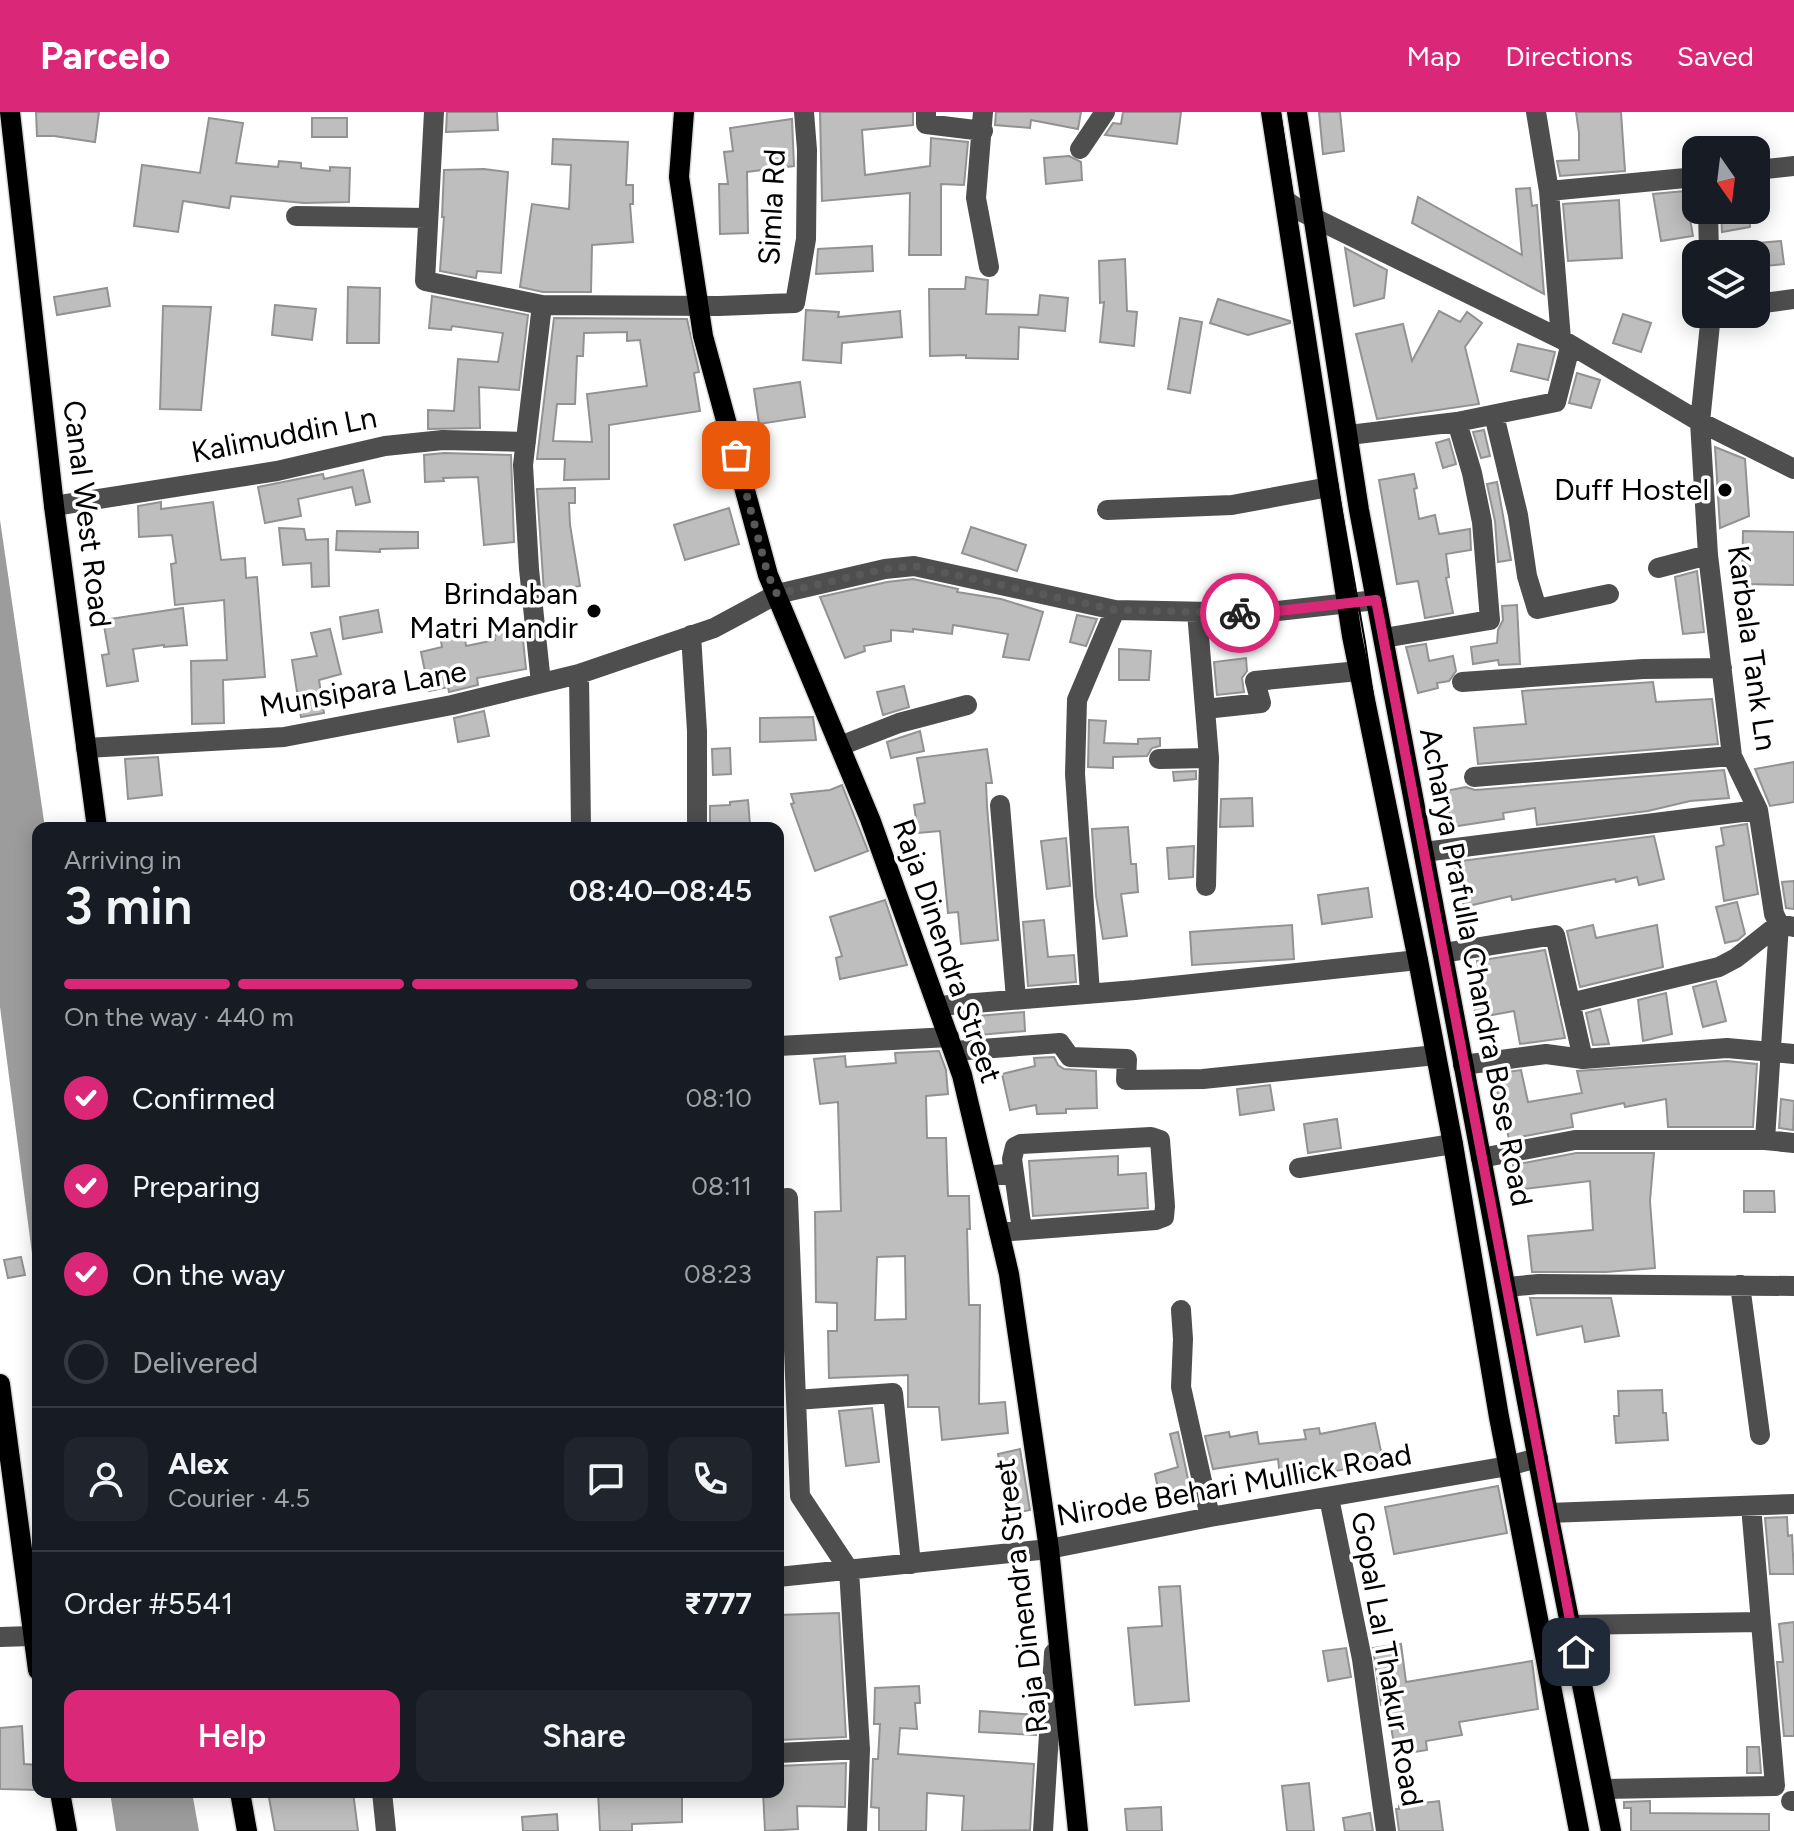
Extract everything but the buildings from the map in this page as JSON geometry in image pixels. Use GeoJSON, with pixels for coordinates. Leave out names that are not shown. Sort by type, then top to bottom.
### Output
{"type":"FeatureCollection","features":[{"type":"Feature","properties":{"kind":"main road","name":"Canal West Road"},"geometry":{"type":"LineString","coordinates":[[10,112],[54,506],[96,822]]}},
{"type":"Feature","properties":{"kind":"main road","name":"Raja Dinendra Street"},"geometry":{"type":"LineString","coordinates":[[684,112],[679,177],[703,336],[768,575],[870,819],[962,1075],[1009,1274],[1049,1549],[1078,1831]]}},
{"type":"Feature","properties":{"kind":"main road","name":"Acharya Prafulla Chandra Bose Road"},"geometry":{"type":"LineString","coordinates":[[1271,112],[1359,671],[1453,1144],[1508,1466],[1579,1830]]}},
{"type":"Feature","properties":{"kind":"main road","name":"Acharya Prafulla Chandra Bose Road"},"geometry":{"type":"LineString","coordinates":[[1297,112],[1359,510],[1611,1831]]}},
{"type":"Feature","properties":{"kind":"main road"},"geometry":{"type":"LineString","coordinates":[[0,1384],[32,1615]]}},
{"type":"Feature","properties":{"kind":"main road"},"geometry":{"type":"LineString","coordinates":[[61,1798],[67,1831]]}},
{"type":"Feature","properties":{"kind":"main road"},"geometry":{"type":"LineString","coordinates":[[241,1798],[247,1831]]}},
{"type":"Feature","properties":{"kind":"street"},"geometry":{"type":"LineString","coordinates":[[434,112],[425,281],[542,305],[699,305]]}},
{"type":"Feature","properties":{"kind":"street","name":"Simla Rd"},"geometry":{"type":"LineString","coordinates":[[699,305],[795,303],[806,239],[807,150],[804,112]]}},
{"type":"Feature","properties":{"kind":"street"},"geometry":{"type":"LineString","coordinates":[[926,112],[926,124],[983,122],[976,198],[989,267]]}},
{"type":"Feature","properties":{"kind":"street"},"geometry":{"type":"LineString","coordinates":[[1080,149],[1105,112]]}},
{"type":"Feature","properties":{"kind":"street"},"geometry":{"type":"LineString","coordinates":[[1349,435],[1457,422],[1556,402],[1565,343],[1549,191],[1536,112]]}},
{"type":"Feature","properties":{"kind":"street"},"geometry":{"type":"LineString","coordinates":[[1770,169],[1794,166]]}},
{"type":"Feature","properties":{"kind":"street"},"geometry":{"type":"LineString","coordinates":[[1549,191],[1682,178]]}},
{"type":"Feature","properties":{"kind":"street"},"geometry":{"type":"LineString","coordinates":[[1285,200],[1565,343],[1700,422],[1794,469]]}},
{"type":"Feature","properties":{"kind":"street"},"geometry":{"type":"LineString","coordinates":[[296,216],[427,218]]}},
{"type":"Feature","properties":{"kind":"street"},"geometry":{"type":"LineString","coordinates":[[1770,302],[1794,299]]}},
{"type":"Feature","properties":{"kind":"street"},"geometry":{"type":"LineString","coordinates":[[541,683],[529,569],[523,465],[542,305]]}},
{"type":"Feature","properties":{"kind":"street","name":"Karbala Tank Ln"},"geometry":{"type":"LineString","coordinates":[[1710,328],[1700,422],[1708,555],[1732,756],[1758,810],[1774,914],[1786,925],[1771,1052],[1765,1140]]}},
{"type":"Feature","properties":{"kind":"street"},"geometry":{"type":"LineString","coordinates":[[1494,415],[1518,515],[1527,576],[1537,609],[1609,594]]}},
{"type":"Feature","properties":{"kind":"street"},"geometry":{"type":"LineString","coordinates":[[1384,638],[1490,620],[1482,522],[1457,422]]}},
{"type":"Feature","properties":{"kind":"street","name":"Kalimuddin Ln"},"geometry":{"type":"LineString","coordinates":[[54,506],[277,471],[385,446],[443,440],[526,442]]}},
{"type":"Feature","properties":{"kind":"street"},"geometry":{"type":"LineString","coordinates":[[1107,510],[1232,505],[1329,487]]}},
{"type":"Feature","properties":{"kind":"street"},"geometry":{"type":"LineString","coordinates":[[1658,568],[1708,555]]}},
{"type":"Feature","properties":{"kind":"street","name":"Munsipara Lane"},"geometry":{"type":"LineString","coordinates":[[86,748],[284,737],[452,705],[579,674],[714,628],[777,594],[885,569],[914,566],[1115,610],[1260,613],[1376,600]]}},
{"type":"Feature","properties":{"kind":"street"},"geometry":{"type":"LineString","coordinates":[[1090,993],[1075,774],[1077,700],[1115,610]]}},
{"type":"Feature","properties":{"kind":"street"},"geometry":{"type":"LineString","coordinates":[[1197,612],[1209,758],[1206,886]]}},
{"type":"Feature","properties":{"kind":"street"},"geometry":{"type":"LineString","coordinates":[[691,635],[697,731],[697,822]]}},
{"type":"Feature","properties":{"kind":"street"},"geometry":{"type":"LineString","coordinates":[[1462,682],[1643,669],[1722,668]]}},
{"type":"Feature","properties":{"kind":"street"},"geometry":{"type":"LineString","coordinates":[[1205,709],[1261,703],[1255,681],[1359,671]]}},
{"type":"Feature","properties":{"kind":"street"},"geometry":{"type":"LineString","coordinates":[[579,674],[581,822]]}},
{"type":"Feature","properties":{"kind":"street"},"geometry":{"type":"LineString","coordinates":[[840,746],[899,723],[967,705]]}},
{"type":"Feature","properties":{"kind":"street"},"geometry":{"type":"LineString","coordinates":[[1474,777],[1732,756]]}},
{"type":"Feature","properties":{"kind":"street"},"geometry":{"type":"LineString","coordinates":[[1159,759],[1209,758]]}},
{"type":"Feature","properties":{"kind":"street"},"geometry":{"type":"LineString","coordinates":[[1000,805],[1016,999]]}},
{"type":"Feature","properties":{"kind":"street"},"geometry":{"type":"LineString","coordinates":[[1424,852],[1758,810]]}},
{"type":"Feature","properties":{"kind":"street"},"geometry":{"type":"LineString","coordinates":[[1570,1003],[1719,967],[1786,925]]}},
{"type":"Feature","properties":{"kind":"street"},"geometry":{"type":"LineString","coordinates":[[1443,953],[1555,935],[1583,1059]]}},
{"type":"Feature","properties":{"kind":"street"},"geometry":{"type":"LineString","coordinates":[[938,1006],[1418,960]]}},
{"type":"Feature","properties":{"kind":"street"},"geometry":{"type":"LineString","coordinates":[[784,1046],[1060,1043],[1070,1057],[1127,1059],[1126,1080],[1203,1079],[1436,1055]]}},
{"type":"Feature","properties":{"kind":"street"},"geometry":{"type":"LineString","coordinates":[[1463,1065],[1546,1054],[1583,1059],[1727,1048],[1794,1054]]}},
{"type":"Feature","properties":{"kind":"street"},"geometry":{"type":"LineString","coordinates":[[999,1234],[1164,1217],[1160,1140],[1151,1137],[1021,1144],[1015,1147],[1012,1159],[1022,1230]]}},
{"type":"Feature","properties":{"kind":"street"},"geometry":{"type":"LineString","coordinates":[[1481,1158],[1575,1140],[1765,1140],[1794,1143]]}},
{"type":"Feature","properties":{"kind":"street"},"geometry":{"type":"LineString","coordinates":[[1299,1168],[1453,1144]]}},
{"type":"Feature","properties":{"kind":"street"},"geometry":{"type":"LineString","coordinates":[[986,1176],[1014,1173]]}},
{"type":"Feature","properties":{"kind":"street"},"geometry":{"type":"LineString","coordinates":[[784,1198],[788,1198],[787,1374],[796,1400],[800,1496],[849,1570],[860,1749],[857,1831]]}},
{"type":"Feature","properties":{"kind":"street"},"geometry":{"type":"LineString","coordinates":[[999,1234],[1161,1228]]}},
{"type":"Feature","properties":{"kind":"street"},"geometry":{"type":"LineString","coordinates":[[1507,1287],[1539,1284],[1794,1286]]}},
{"type":"Feature","properties":{"kind":"street"},"geometry":{"type":"LineString","coordinates":[[1740,1285],[1760,1435]]}},
{"type":"Feature","properties":{"kind":"street"},"geometry":{"type":"LineString","coordinates":[[1181,1310],[1181,1387],[1210,1517]]}},
{"type":"Feature","properties":{"kind":"street"},"geometry":{"type":"LineString","coordinates":[[796,1400],[893,1393],[911,1564]]}},
{"type":"Feature","properties":{"kind":"street","name":"Nirode Behari Mullick Road"},"geometry":{"type":"LineString","coordinates":[[784,1576],[1049,1549],[1538,1458]]}},
{"type":"Feature","properties":{"kind":"street","name":"Gopal Lal Thakur Road"},"geometry":{"type":"LineString","coordinates":[[1329,1498],[1362,1659],[1386,1831]]}},
{"type":"Feature","properties":{"kind":"street"},"geometry":{"type":"LineString","coordinates":[[1548,1513],[1794,1504]]}},
{"type":"Feature","properties":{"kind":"street"},"geometry":{"type":"LineString","coordinates":[[1603,1789],[1775,1786],[1751,1506]]}},
{"type":"Feature","properties":{"kind":"street"},"geometry":{"type":"LineString","coordinates":[[1043,1831],[1056,1617]]}},
{"type":"Feature","properties":{"kind":"street"},"geometry":{"type":"LineString","coordinates":[[1571,1625],[1760,1622]]}},
{"type":"Feature","properties":{"kind":"street"},"geometry":{"type":"LineString","coordinates":[[0,1637],[32,1636]]}},
{"type":"Feature","properties":{"kind":"street"},"geometry":{"type":"LineString","coordinates":[[784,1753],[860,1749]]}},
{"type":"Feature","properties":{"kind":"street"},"geometry":{"type":"LineString","coordinates":[[383,1798],[386,1831]]}},
{"type":"Feature","properties":{"kind":"street"},"geometry":{"type":"LineString","coordinates":[[1572,1831],[1579,1830]]}},
{"type":"Feature","properties":{"kind":"shaded area"},"geometry":{"type":"Polygon","coordinates":[[[0,520],[44,822],[32,822],[32,1254],[0,1007],[0,520]]]}},
{"type":"Feature","properties":{"kind":"shaded area"},"geometry":{"type":"Polygon","coordinates":[[[111,1798],[193,1798],[199,1831],[116,1831],[111,1798]]]}},
{"type":"Feature","properties":{"kind":"tram line"},"geometry":{"type":"LineString","coordinates":[[1280,112],[1397,855],[1586,1831]]}},
{"type":"Feature","properties":{"kind":"way so far"},"geometry":{"type":"LineString","coordinates":[[736,455],[768,575],[777,594],[885,569],[914,566],[1115,610],[1240,613]]}},
{"type":"Feature","properties":{"kind":"place","name":"Duff Hostel"},"geometry":{"type":"Point","coordinates":[1725,490]}},
{"type":"Feature","properties":{"kind":"place","name":"Brindaban Matri Mandir"},"geometry":{"type":"Point","coordinates":[594,611]}},
{"type":"Feature","properties":{"kind":"route"},"geometry":{"type":"LineString","coordinates":[[1240,613],[1376,600],[1576,1652]]}}]}
